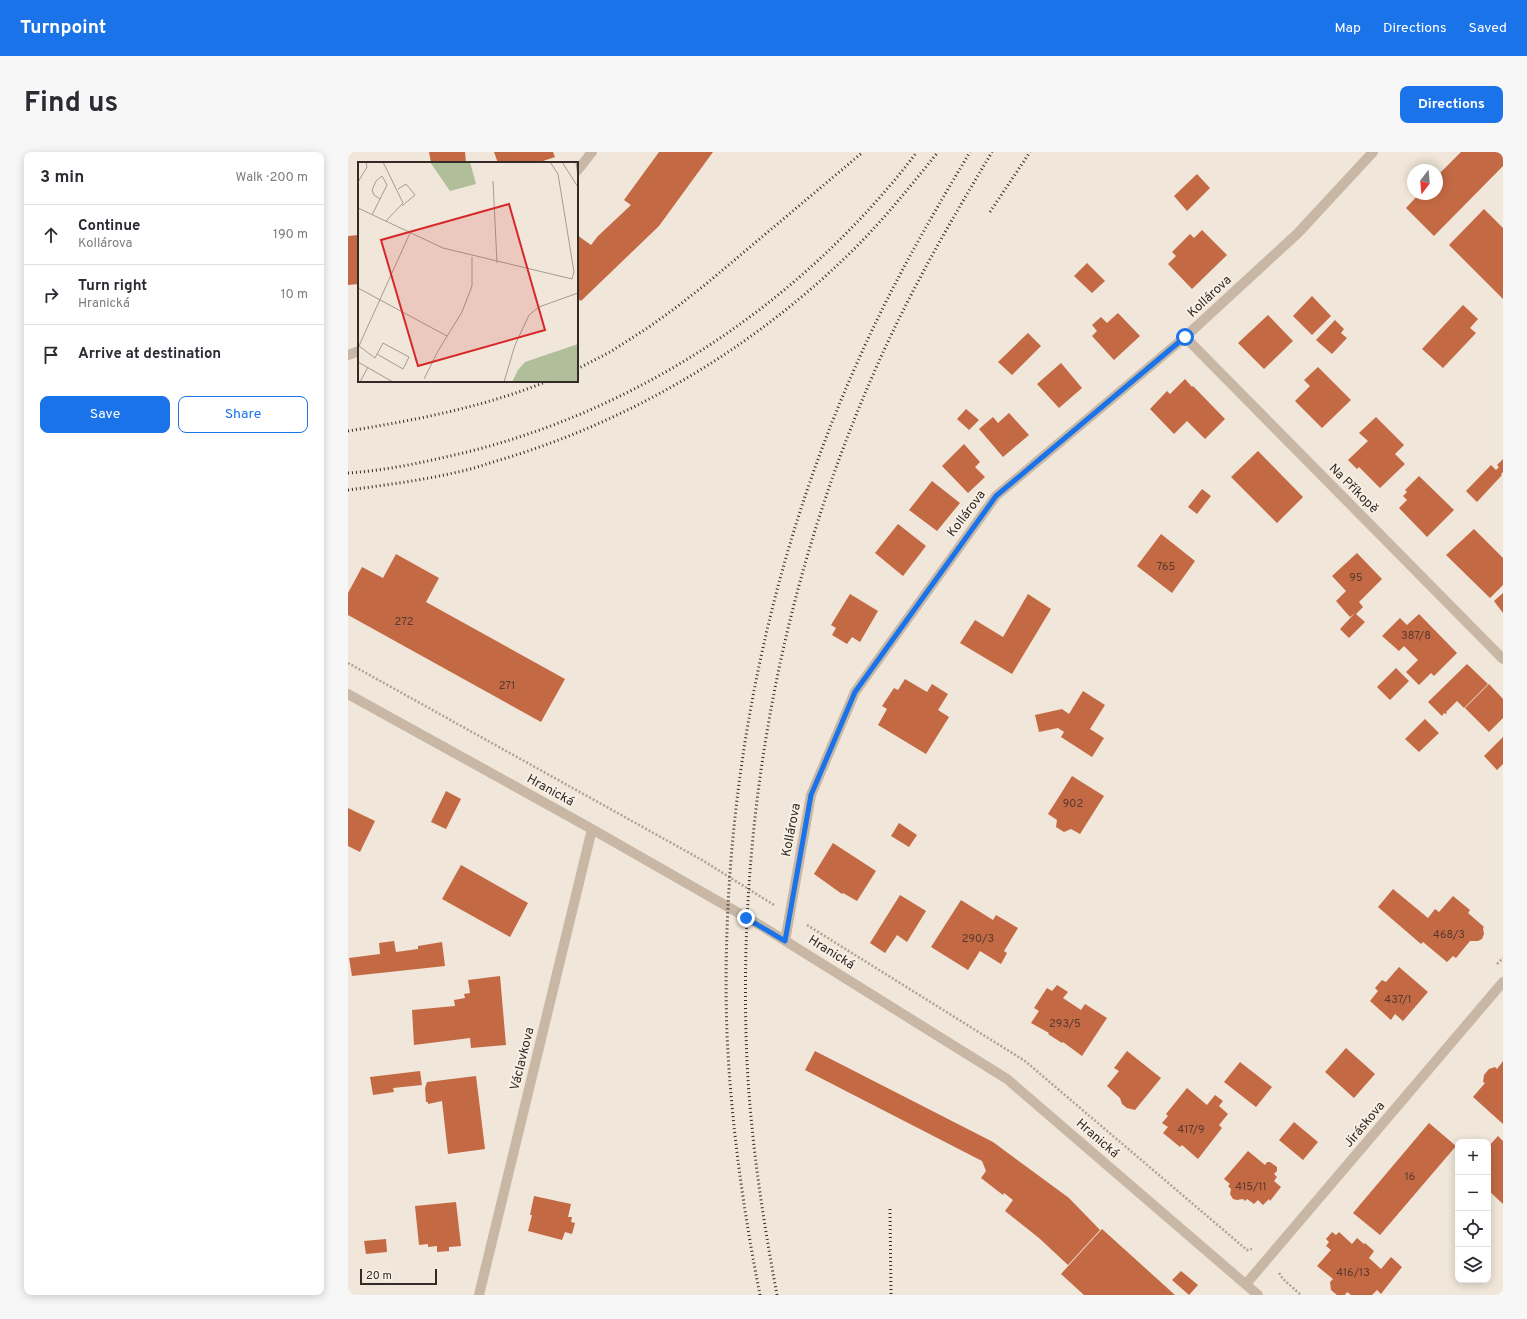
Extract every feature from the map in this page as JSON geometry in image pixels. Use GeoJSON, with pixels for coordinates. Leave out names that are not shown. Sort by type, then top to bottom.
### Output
{"type":"FeatureCollection","features":[{"type":"Feature","properties":{"kind":"street"},"geometry":{"type":"LineString","coordinates":[[578,170],[592,152]]}},
{"type":"Feature","properties":{"kind":"street","name":"Kollárova"},"geometry":{"type":"LineString","coordinates":[[785,941],[811,795],[855,692],[996,496],[1185,337],[1298,233],[1373,152]]}},
{"type":"Feature","properties":{"kind":"street","name":"Na Příkopě"},"geometry":{"type":"LineString","coordinates":[[1185,337],[1503,660]]}},
{"type":"Feature","properties":{"kind":"street"},"geometry":{"type":"LineString","coordinates":[[348,355],[358,351]]}},
{"type":"Feature","properties":{"kind":"street","name":"Hranická"},"geometry":{"type":"LineString","coordinates":[[348,694],[592,829],[763,927],[1007,1079],[1258,1295]]}},
{"type":"Feature","properties":{"kind":"street","name":"Václavkova"},"geometry":{"type":"LineString","coordinates":[[479,1295],[592,829]]}},
{"type":"Feature","properties":{"kind":"street","name":"Jiráskova"},"geometry":{"type":"LineString","coordinates":[[1246,1284],[1503,982]]}},
{"type":"Feature","properties":{"kind":"path"},"geometry":{"type":"LineString","coordinates":[[348,663],[702,860],[1025,1061],[1248,1250],[1255,1249]]}},
{"type":"Feature","properties":{"kind":"path"},"geometry":{"type":"LineString","coordinates":[[1493,970],[1503,958]]}},
{"type":"Feature","properties":{"kind":"building"},"geometry":{"type":"Polygon","coordinates":[[[429,152],[465,152],[466,162],[431,162],[429,152]]]}},
{"type":"Feature","properties":{"kind":"building"},"geometry":{"type":"Polygon","coordinates":[[[494,152],[553,152],[555,157],[540,162],[498,162],[494,152]]]}},
{"type":"Feature","properties":{"kind":"building"},"geometry":{"type":"Polygon","coordinates":[[[659,152],[713,152],[659,226],[581,301],[578,299],[578,236],[591,245],[598,236],[631,205],[624,200],[659,152]]]}},
{"type":"Feature","properties":{"kind":"building"},"geometry":{"type":"Polygon","coordinates":[[[1461,152],[1503,152],[1503,166],[1434,236],[1406,208],[1413,200],[1443,200],[1443,170],[1461,152]]]}},
{"type":"Feature","properties":{"kind":"building"},"geometry":{"type":"Polygon","coordinates":[[[1197,174],[1210,188],[1187,211],[1174,196],[1197,174]]]}},
{"type":"Feature","properties":{"kind":"building"},"geometry":{"type":"Polygon","coordinates":[[[1484,209],[1503,228],[1503,299],[1449,245],[1484,209]]]}},
{"type":"Feature","properties":{"kind":"building"},"geometry":{"type":"Polygon","coordinates":[[[1202,230],[1227,255],[1192,289],[1168,264],[1176,256],[1172,252],[1190,234],[1194,238],[1202,230]]]}},
{"type":"Feature","properties":{"kind":"building"},"geometry":{"type":"Polygon","coordinates":[[[358,235],[358,284],[348,285],[348,236],[358,235]]]}},
{"type":"Feature","properties":{"kind":"building"},"geometry":{"type":"Polygon","coordinates":[[[1087,263],[1105,281],[1092,293],[1074,276],[1087,263]]]}},
{"type":"Feature","properties":{"kind":"building"},"geometry":{"type":"Polygon","coordinates":[[[1312,296],[1331,316],[1312,335],[1293,316],[1312,296]]]}},
{"type":"Feature","properties":{"kind":"building"},"geometry":{"type":"Polygon","coordinates":[[[1463,305],[1478,319],[1470,328],[1476,333],[1443,368],[1422,349],[1463,305]]]}},
{"type":"Feature","properties":{"kind":"building"},"geometry":{"type":"Polygon","coordinates":[[[1118,313],[1140,336],[1114,360],[1092,336],[1097,331],[1092,325],[1101,317],[1107,323],[1118,313]]]}},
{"type":"Feature","properties":{"kind":"building"},"geometry":{"type":"Polygon","coordinates":[[[1268,315],[1293,341],[1264,369],[1238,343],[1268,315]]]}},
{"type":"Feature","properties":{"kind":"building"},"geometry":{"type":"Polygon","coordinates":[[[1335,320],[1344,329],[1341,333],[1347,338],[1332,354],[1316,340],[1335,320]]]}},
{"type":"Feature","properties":{"kind":"building"},"geometry":{"type":"Polygon","coordinates":[[[1028,333],[1041,346],[1012,375],[998,362],[1028,333]]]}},
{"type":"Feature","properties":{"kind":"building"},"geometry":{"type":"Polygon","coordinates":[[[1061,363],[1082,388],[1059,408],[1037,384],[1061,363]]]}},
{"type":"Feature","properties":{"kind":"building"},"geometry":{"type":"Polygon","coordinates":[[[1318,367],[1351,400],[1322,428],[1295,401],[1310,386],[1304,380],[1318,367]]]}},
{"type":"Feature","properties":{"kind":"building"},"geometry":{"type":"Polygon","coordinates":[[[1185,379],[1225,419],[1205,439],[1187,421],[1174,434],[1150,409],[1167,391],[1170,394],[1185,379]]]}},
{"type":"Feature","properties":{"kind":"building"},"geometry":{"type":"Polygon","coordinates":[[[966,409],[979,420],[969,430],[957,419],[966,409]]]}},
{"type":"Feature","properties":{"kind":"building"},"geometry":{"type":"Polygon","coordinates":[[[1009,413],[1029,435],[1003,457],[979,429],[993,417],[998,423],[1009,413]]]}},
{"type":"Feature","properties":{"kind":"building"},"geometry":{"type":"Polygon","coordinates":[[[1376,417],[1404,445],[1395,454],[1405,464],[1380,488],[1359,467],[1357,469],[1348,460],[1368,441],[1359,433],[1376,417]]]}},
{"type":"Feature","properties":{"kind":"building"},"geometry":{"type":"Polygon","coordinates":[[[964,444],[980,462],[975,467],[985,477],[968,493],[942,466],[964,444]]]}},
{"type":"Feature","properties":{"kind":"building"},"geometry":{"type":"Polygon","coordinates":[[[1258,451],[1303,497],[1277,523],[1231,477],[1258,451]]]}},
{"type":"Feature","properties":{"kind":"building"},"geometry":{"type":"Polygon","coordinates":[[[1503,459],[1502,475],[1477,502],[1466,491],[1491,465],[1496,470],[1499,467],[1497,465],[1503,459]]]}},
{"type":"Feature","properties":{"kind":"building"},"geometry":{"type":"Polygon","coordinates":[[[1419,476],[1454,510],[1427,537],[1399,508],[1407,500],[1403,496],[1407,492],[1405,490],[1419,476]]]}},
{"type":"Feature","properties":{"kind":"building"},"geometry":{"type":"Polygon","coordinates":[[[932,481],[960,503],[937,531],[909,510],[932,481]]]}},
{"type":"Feature","properties":{"kind":"building"},"geometry":{"type":"Polygon","coordinates":[[[1202,489],[1211,496],[1197,514],[1188,507],[1202,489]]]}},
{"type":"Feature","properties":{"kind":"building"},"geometry":{"type":"Polygon","coordinates":[[[898,524],[926,546],[903,576],[875,553],[898,524]]]}},
{"type":"Feature","properties":{"kind":"building"},"geometry":{"type":"Polygon","coordinates":[[[1474,529],[1503,558],[1503,585],[1490,598],[1446,555],[1474,529]]]}},
{"type":"Feature","properties":{"kind":"building"},"geometry":{"type":"Polygon","coordinates":[[[1161,534],[1195,561],[1172,593],[1137,566],[1161,534]]]}},
{"type":"Feature","properties":{"kind":"building"},"geometry":{"type":"Polygon","coordinates":[[[1357,553],[1382,579],[1359,602],[1363,607],[1356,614],[1365,622],[1349,638],[1340,629],[1355,613],[1350,617],[1336,601],[1346,591],[1332,576],[1357,553]]]}},
{"type":"Feature","properties":{"kind":"building"},"geometry":{"type":"Polygon","coordinates":[[[396,554],[439,578],[426,602],[565,679],[541,722],[348,615],[348,593],[362,567],[383,578],[396,554]]]}},
{"type":"Feature","properties":{"kind":"building"},"geometry":{"type":"Polygon","coordinates":[[[1503,593],[1503,613],[1494,601],[1503,593]]]}},
{"type":"Feature","properties":{"kind":"building"},"geometry":{"type":"Polygon","coordinates":[[[850,594],[878,611],[860,642],[852,637],[847,644],[832,635],[836,628],[831,625],[850,594]]]}},
{"type":"Feature","properties":{"kind":"building"},"geometry":{"type":"Polygon","coordinates":[[[1028,594],[1051,609],[1012,674],[960,643],[975,620],[1003,637],[1028,594]]]}},
{"type":"Feature","properties":{"kind":"building"},"geometry":{"type":"Polygon","coordinates":[[[1419,614],[1457,653],[1434,676],[1431,673],[1419,685],[1406,672],[1418,660],[1404,646],[1399,651],[1382,636],[1400,618],[1407,625],[1419,614]]]}},
{"type":"Feature","properties":{"kind":"building"},"geometry":{"type":"Polygon","coordinates":[[[1467,664],[1488,684],[1464,708],[1457,701],[1446,712],[1446,714],[1444,713],[1442,716],[1428,702],[1467,664]]]}},
{"type":"Feature","properties":{"kind":"building"},"geometry":{"type":"Polygon","coordinates":[[[1396,668],[1409,681],[1390,700],[1377,687],[1396,668]]]}},
{"type":"Feature","properties":{"kind":"building"},"geometry":{"type":"Polygon","coordinates":[[[905,679],[927,692],[932,684],[948,694],[938,710],[949,717],[926,754],[878,725],[887,709],[882,706],[894,688],[898,690],[905,679]]]}},
{"type":"Feature","properties":{"kind":"building"},"geometry":{"type":"Polygon","coordinates":[[[1489,684],[1503,699],[1503,718],[1489,732],[1465,708],[1489,684]]]}},
{"type":"Feature","properties":{"kind":"building"},"geometry":{"type":"Polygon","coordinates":[[[1083,691],[1105,705],[1090,729],[1104,738],[1092,757],[1061,737],[1064,732],[1058,728],[1039,732],[1035,715],[1062,709],[1069,714],[1083,691]]]}},
{"type":"Feature","properties":{"kind":"building"},"geometry":{"type":"Polygon","coordinates":[[[1425,719],[1439,733],[1419,752],[1405,739],[1425,719]]]}},
{"type":"Feature","properties":{"kind":"building"},"geometry":{"type":"Polygon","coordinates":[[[1503,737],[1503,764],[1497,770],[1484,756],[1503,737]]]}},
{"type":"Feature","properties":{"kind":"building"},"geometry":{"type":"Polygon","coordinates":[[[1072,776],[1104,796],[1080,834],[1071,829],[1064,832],[1056,827],[1057,820],[1048,814],[1072,776]]]}},
{"type":"Feature","properties":{"kind":"building"},"geometry":{"type":"Polygon","coordinates":[[[446,791],[461,799],[446,829],[431,822],[446,791]]]}},
{"type":"Feature","properties":{"kind":"building"},"geometry":{"type":"Polygon","coordinates":[[[348,808],[375,821],[360,852],[348,846],[348,808]]]}},
{"type":"Feature","properties":{"kind":"building"},"geometry":{"type":"Polygon","coordinates":[[[899,823],[917,835],[909,847],[891,836],[899,823]]]}},
{"type":"Feature","properties":{"kind":"building"},"geometry":{"type":"Polygon","coordinates":[[[833,843],[876,871],[857,901],[843,893],[842,894],[814,874],[833,843]]]}},
{"type":"Feature","properties":{"kind":"building"},"geometry":{"type":"Polygon","coordinates":[[[461,865],[528,903],[510,937],[442,899],[461,865]]]}},
{"type":"Feature","properties":{"kind":"building"},"geometry":{"type":"Polygon","coordinates":[[[1393,889],[1428,918],[1435,909],[1439,912],[1453,896],[1470,910],[1468,913],[1484,927],[1482,939],[1478,941],[1470,941],[1456,958],[1453,956],[1447,962],[1423,942],[1421,944],[1378,907],[1393,889]]]}},
{"type":"Feature","properties":{"kind":"building"},"geometry":{"type":"Polygon","coordinates":[[[900,895],[926,911],[907,942],[897,935],[885,953],[870,943],[900,895]]]}},
{"type":"Feature","properties":{"kind":"building"},"geometry":{"type":"Polygon","coordinates":[[[961,900],[993,920],[996,915],[1018,928],[1004,951],[1007,953],[1001,964],[980,951],[968,970],[931,947],[961,900]]]}},
{"type":"Feature","properties":{"kind":"building"},"geometry":{"type":"Polygon","coordinates":[[[394,941],[396,952],[418,949],[418,946],[442,942],[445,966],[352,976],[349,958],[380,954],[379,943],[394,941]]]}},
{"type":"Feature","properties":{"kind":"building"},"geometry":{"type":"Polygon","coordinates":[[[1399,967],[1428,992],[1403,1021],[1395,1014],[1391,1020],[1370,1001],[1378,991],[1375,988],[1382,980],[1386,982],[1399,967]]]}},
{"type":"Feature","properties":{"kind":"building"},"geometry":{"type":"Polygon","coordinates":[[[500,976],[506,1045],[471,1048],[470,1038],[414,1045],[412,1010],[455,1006],[454,1000],[465,998],[464,994],[470,993],[468,980],[500,976]]]}},
{"type":"Feature","properties":{"kind":"building"},"geometry":{"type":"Polygon","coordinates":[[[1057,985],[1068,992],[1063,998],[1081,1010],[1085,1004],[1107,1018],[1082,1056],[1063,1042],[1062,1043],[1048,1034],[1049,1033],[1031,1023],[1039,1011],[1034,1008],[1047,988],[1052,991],[1057,985]]]}},
{"type":"Feature","properties":{"kind":"building"},"geometry":{"type":"Polygon","coordinates":[[[1346,1048],[1375,1074],[1354,1098],[1325,1072],[1346,1048]]]}},
{"type":"Feature","properties":{"kind":"building"},"geometry":{"type":"Polygon","coordinates":[[[815,1051],[993,1142],[1069,1198],[1100,1230],[1068,1265],[1039,1238],[1005,1211],[1013,1200],[1004,1193],[1003,1195],[981,1178],[986,1171],[982,1161],[805,1070],[815,1051]]]}},
{"type":"Feature","properties":{"kind":"building"},"geometry":{"type":"Polygon","coordinates":[[[1127,1051],[1161,1078],[1135,1110],[1127,1108],[1122,1104],[1120,1098],[1107,1086],[1119,1071],[1114,1068],[1127,1051]]]}},
{"type":"Feature","properties":{"kind":"building"},"geometry":{"type":"Polygon","coordinates":[[[1503,1061],[1503,1124],[1473,1097],[1485,1083],[1483,1082],[1484,1075],[1489,1069],[1495,1067],[1497,1069],[1503,1061]]]}},
{"type":"Feature","properties":{"kind":"building"},"geometry":{"type":"Polygon","coordinates":[[[1240,1062],[1272,1087],[1256,1107],[1224,1082],[1240,1062]]]}},
{"type":"Feature","properties":{"kind":"building"},"geometry":{"type":"Polygon","coordinates":[[[420,1071],[422,1085],[393,1088],[394,1092],[373,1095],[370,1077],[420,1071]]]}},
{"type":"Feature","properties":{"kind":"building"},"geometry":{"type":"Polygon","coordinates":[[[476,1076],[485,1149],[448,1154],[442,1101],[428,1104],[428,1102],[426,1102],[425,1088],[427,1082],[476,1076]]]}},
{"type":"Feature","properties":{"kind":"building"},"geometry":{"type":"Polygon","coordinates":[[[1187,1088],[1207,1105],[1215,1095],[1223,1101],[1219,1106],[1228,1114],[1219,1125],[1222,1128],[1198,1159],[1182,1145],[1180,1147],[1163,1133],[1168,1127],[1162,1123],[1168,1116],[1166,1114],[1187,1088]]]}},
{"type":"Feature","properties":{"kind":"building"},"geometry":{"type":"Polygon","coordinates":[[[1294,1122],[1318,1142],[1303,1160],[1279,1140],[1294,1122]]]}},
{"type":"Feature","properties":{"kind":"building"},"geometry":{"type":"Polygon","coordinates":[[[1429,1123],[1455,1145],[1455,1147],[1380,1235],[1353,1213],[1429,1123]]]}},
{"type":"Feature","properties":{"kind":"building"},"geometry":{"type":"Polygon","coordinates":[[[1498,1136],[1503,1141],[1503,1204],[1491,1193],[1491,1144],[1498,1136]]]}},
{"type":"Feature","properties":{"kind":"building"},"geometry":{"type":"Polygon","coordinates":[[[1248,1151],[1265,1165],[1267,1162],[1270,1162],[1277,1167],[1277,1171],[1274,1174],[1277,1177],[1274,1181],[1281,1187],[1270,1201],[1269,1199],[1263,1205],[1258,1200],[1254,1204],[1247,1199],[1245,1201],[1243,1199],[1233,1199],[1230,1194],[1231,1189],[1228,1186],[1230,1184],[1224,1179],[1248,1151]]]}},
{"type":"Feature","properties":{"kind":"building"},"geometry":{"type":"Polygon","coordinates":[[[534,1196],[571,1204],[568,1217],[572,1217],[571,1222],[575,1223],[572,1234],[565,1232],[562,1240],[528,1231],[532,1215],[530,1215],[534,1196]]]}},
{"type":"Feature","properties":{"kind":"building"},"geometry":{"type":"Polygon","coordinates":[[[456,1202],[461,1246],[449,1247],[449,1251],[437,1252],[437,1246],[428,1247],[428,1244],[419,1245],[415,1206],[456,1202]]]}},
{"type":"Feature","properties":{"kind":"building"},"geometry":{"type":"Polygon","coordinates":[[[1102,1229],[1175,1295],[1084,1295],[1061,1274],[1102,1229]]]}},
{"type":"Feature","properties":{"kind":"building"},"geometry":{"type":"Polygon","coordinates":[[[1332,1232],[1336,1235],[1339,1232],[1352,1244],[1357,1238],[1364,1244],[1365,1243],[1374,1251],[1369,1258],[1381,1269],[1391,1257],[1402,1267],[1381,1294],[1377,1290],[1372,1295],[1351,1295],[1347,1292],[1345,1295],[1337,1295],[1331,1290],[1330,1282],[1333,1279],[1317,1266],[1331,1250],[1326,1246],[1329,1242],[1326,1239],[1332,1232]]]}},
{"type":"Feature","properties":{"kind":"building"},"geometry":{"type":"Polygon","coordinates":[[[386,1239],[387,1252],[366,1254],[364,1241],[386,1239]]]}},
{"type":"Feature","properties":{"kind":"building"},"geometry":{"type":"Polygon","coordinates":[[[1181,1271],[1198,1285],[1189,1295],[1172,1280],[1181,1271]]]}},
{"type":"Feature","properties":{"kind":"railway"},"geometry":{"type":"LineString","coordinates":[[578,368],[610,352],[678,306],[863,152]]}},
{"type":"Feature","properties":{"kind":"railway"},"geometry":{"type":"LineString","coordinates":[[348,473],[418,463],[511,440],[579,415],[644,384],[706,347],[765,306],[820,259],[871,207],[917,152]]}},
{"type":"Feature","properties":{"kind":"railway"},"geometry":{"type":"LineString","coordinates":[[348,490],[434,477],[467,470],[503,459],[551,443],[598,424],[688,378],[730,351],[811,289],[848,255],[872,230],[938,152]]}},
{"type":"Feature","properties":{"kind":"railway"},"geometry":{"type":"LineString","coordinates":[[760,1295],[748,1230],[739,1165],[731,1100],[727,1034],[727,946],[731,859],[741,772],[755,685],[775,600],[799,515],[828,433],[862,352],[886,301],[970,152]]}},
{"type":"Feature","properties":{"kind":"railway"},"geometry":{"type":"LineString","coordinates":[[777,1295],[752,1132],[746,1033],[746,948],[751,862],[760,778],[774,694],[792,611],[816,528],[843,448],[876,368],[902,312],[946,231],[992,152]]}},
{"type":"Feature","properties":{"kind":"railway"},"geometry":{"type":"LineString","coordinates":[[990,212],[1030,152]]}},
{"type":"Feature","properties":{"kind":"railway"},"geometry":{"type":"LineString","coordinates":[[348,431],[450,412],[499,398],[545,382]]}},
{"type":"Feature","properties":{"kind":"railway"},"geometry":{"type":"LineString","coordinates":[[890,1209],[891,1295]]}},
{"type":"Feature","properties":{"kind":"route"},"geometry":{"type":"LineString","coordinates":[[746,918],[785,941],[811,795],[855,692],[996,496],[1185,337]]}}]}
